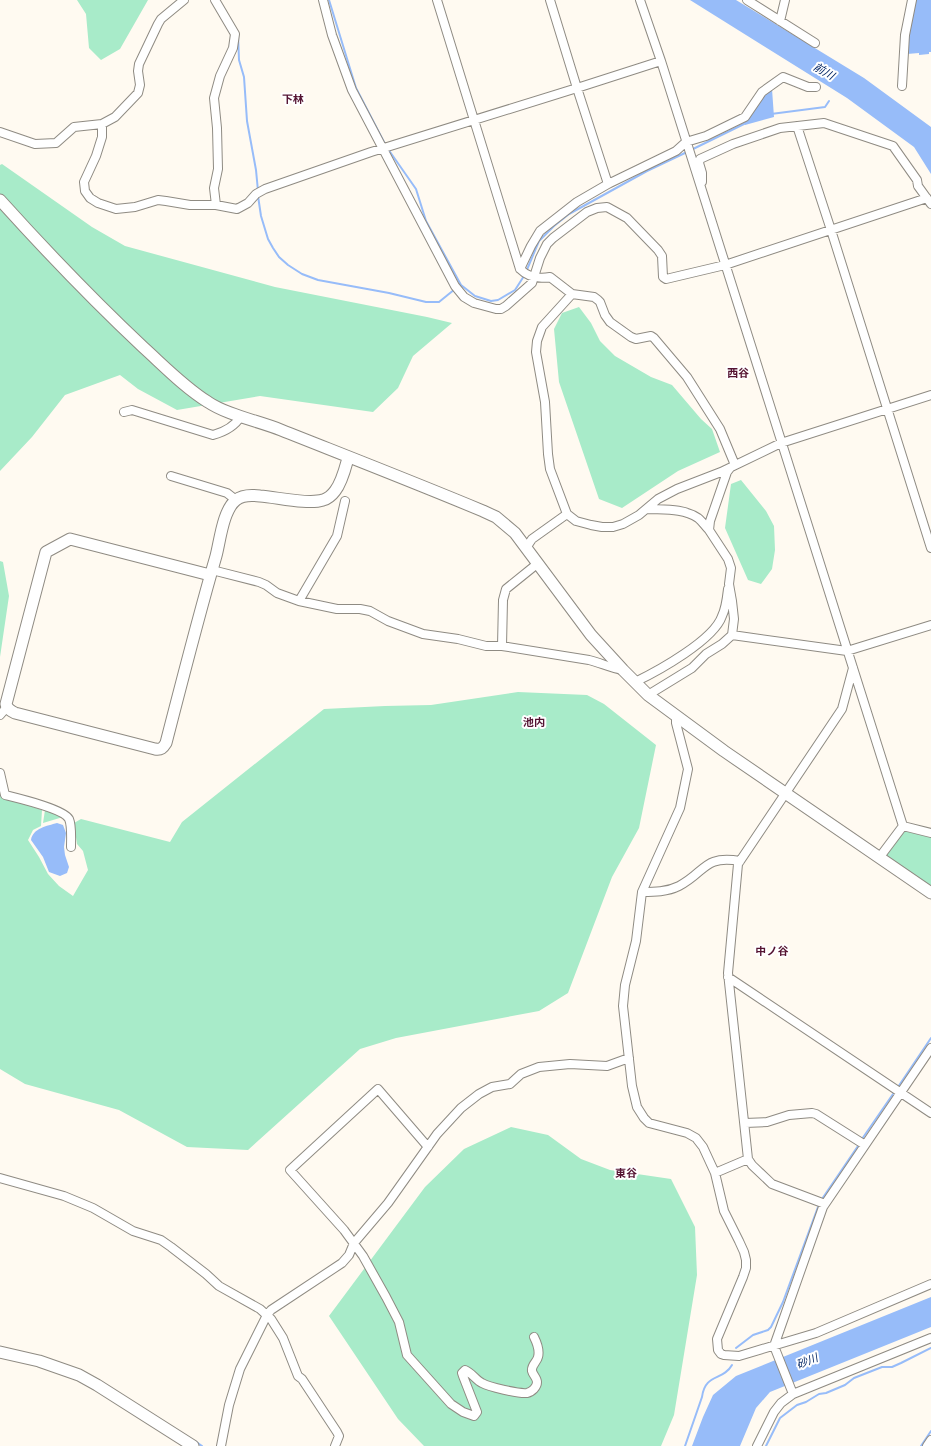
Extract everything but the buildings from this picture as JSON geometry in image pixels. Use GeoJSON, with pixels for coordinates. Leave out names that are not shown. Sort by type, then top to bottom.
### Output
{"type":"FeatureCollection","features":[{"type":"Feature","properties":{"kind":"street"},"geometry":{"type":"LineString","coordinates":[[0,132],[35,144],[56,143],[74,127],[102,124],[115,117],[138,93],[140,85],[138,71],[139,64],[155,29],[162,19],[184,0]]}},
{"type":"Feature","properties":{"kind":"street"},"geometry":{"type":"LineString","coordinates":[[215,0],[235,34],[233,48],[220,76],[214,98],[217,128],[218,169],[214,188],[216,206]]}},
{"type":"Feature","properties":{"kind":"street"},"geometry":{"type":"LineString","coordinates":[[323,0],[332,34],[352,90],[386,148],[457,288],[464,297],[474,303],[501,309],[532,283],[526,273],[437,0]]}},
{"type":"Feature","properties":{"kind":"street"},"geometry":{"type":"LineString","coordinates":[[550,0],[608,184]]}},
{"type":"Feature","properties":{"kind":"street"},"geometry":{"type":"LineString","coordinates":[[640,0],[661,61],[903,826]]}},
{"type":"Feature","properties":{"kind":"street"},"geometry":{"type":"LineString","coordinates":[[747,0],[815,42]]}},
{"type":"Feature","properties":{"kind":"street"},"geometry":{"type":"LineString","coordinates":[[780,21],[785,0]]}},
{"type":"Feature","properties":{"kind":"street"},"geometry":{"type":"LineString","coordinates":[[902,86],[905,36],[912,0]]}},
{"type":"Feature","properties":{"kind":"street"},"geometry":{"type":"LineString","coordinates":[[102,124],[102,137],[96,156],[84,182],[85,191],[90,198],[98,203],[116,209],[135,207],[158,200],[190,205],[237,208],[248,203],[258,193],[265,189],[386,148],[661,61]]}},
{"type":"Feature","properties":{"kind":"street"},"geometry":{"type":"LineString","coordinates":[[526,273],[531,246],[540,231],[578,202],[608,184],[676,151],[688,148],[706,136],[745,117],[762,92],[783,77],[808,87],[816,87]]}},
{"type":"Feature","properties":{"kind":"street"},"geometry":{"type":"LineString","coordinates":[[526,273],[540,258],[547,244],[553,238],[587,212],[597,208],[607,207],[626,218],[658,250],[662,256],[663,277],[666,279],[725,265],[831,230],[929,201],[918,186],[917,180],[893,146],[828,124],[780,128],[733,144],[700,159],[699,163],[702,173],[702,182],[700,184]]}},
{"type":"Feature","properties":{"kind":"street"},"geometry":{"type":"LineString","coordinates":[[796,126],[831,230],[886,409],[931,548]]}},
{"type":"Feature","properties":{"kind":"street"},"geometry":{"type":"LineString","coordinates":[[0,200],[106,312],[169,370],[216,408],[272,427],[348,458],[390,473],[496,517],[515,533],[591,635],[648,695],[724,751],[931,893]]}},
{"type":"Feature","properties":{"kind":"street"},"geometry":{"type":"LineString","coordinates":[[526,273],[539,279],[550,277],[572,294],[598,300],[604,315],[610,322],[636,339],[651,336],[654,338],[687,377],[720,429],[733,466],[710,521],[709,530]]}},
{"type":"Feature","properties":{"kind":"street"},"geometry":{"type":"LineString","coordinates":[[572,294],[542,327],[537,341],[536,352],[545,402],[546,435],[550,469],[566,514],[576,521],[602,527],[613,527],[631,521],[658,499],[677,489],[722,472],[781,443],[931,394]]}},
{"type":"Feature","properties":{"kind":"street"},"geometry":{"type":"LineString","coordinates":[[124,412],[132,410],[213,435],[222,433],[238,421],[241,416]]}},
{"type":"Feature","properties":{"kind":"street"},"geometry":{"type":"LineString","coordinates":[[348,458],[336,490],[323,500],[314,502],[256,495],[246,496],[236,500],[230,508],[226,516],[211,572],[166,743],[163,748],[160,750],[3,711],[46,552],[70,539],[211,572],[259,582],[277,594],[299,601],[338,609],[360,609],[370,611],[388,621],[423,634],[458,639],[486,646],[502,646],[590,660],[614,669],[623,670]]}},
{"type":"Feature","properties":{"kind":"street"},"geometry":{"type":"LineString","coordinates":[[171,476],[227,493],[236,500]]}},
{"type":"Feature","properties":{"kind":"street"},"geometry":{"type":"LineString","coordinates":[[299,601],[337,536],[345,501]]}},
{"type":"Feature","properties":{"kind":"street"},"geometry":{"type":"LineString","coordinates":[[635,682],[680,657],[717,625],[722,616],[731,568],[728,559],[709,530],[698,519],[690,514],[680,511],[647,508]]}},
{"type":"Feature","properties":{"kind":"street"},"geometry":{"type":"LineString","coordinates":[[526,548],[532,539],[566,514]]}},
{"type":"Feature","properties":{"kind":"street"},"geometry":{"type":"LineString","coordinates":[[502,646],[503,600],[506,589],[537,564]]}},
{"type":"Feature","properties":{"kind":"street"},"geometry":{"type":"LineString","coordinates":[[648,695],[692,668],[706,654],[722,644],[732,635],[734,619],[729,584]]}},
{"type":"Feature","properties":{"kind":"street"},"geometry":{"type":"LineString","coordinates":[[732,635],[847,651],[931,625]]}},
{"type":"Feature","properties":{"kind":"street"},"geometry":{"type":"LineString","coordinates":[[825,1204],[772,1184],[752,1165],[748,1158],[728,977],[740,861],[842,709],[853,668]]}},
{"type":"Feature","properties":{"kind":"street"},"geometry":{"type":"LineString","coordinates":[[676,717],[677,728],[688,769],[687,777],[680,808],[642,892],[638,912],[636,941],[625,985],[623,1006],[632,1086],[637,1107],[640,1113],[649,1122],[681,1130],[696,1138],[703,1147],[715,1173],[721,1204],[740,1241],[746,1260],[744,1277],[717,1339],[717,1347],[721,1354],[735,1357],[775,1348],[841,1324],[931,1284]]}},
{"type":"Feature","properties":{"kind":"street"},"geometry":{"type":"LineString","coordinates":[[0,773],[5,795],[50,808],[70,820],[72,847]]}},
{"type":"Feature","properties":{"kind":"street"},"geometry":{"type":"LineString","coordinates":[[903,826],[931,833]]}},
{"type":"Feature","properties":{"kind":"street"},"geometry":{"type":"LineString","coordinates":[[879,858],[903,826]]}},
{"type":"Feature","properties":{"kind":"street"},"geometry":{"type":"LineString","coordinates":[[642,892],[655,892],[677,887],[691,879],[708,863],[716,860],[728,859],[740,861]]}},
{"type":"Feature","properties":{"kind":"street"},"geometry":{"type":"LineString","coordinates":[[728,977],[931,1113]]}},
{"type":"Feature","properties":{"kind":"street"},"geometry":{"type":"LineString","coordinates":[[792,1392],[775,1348],[825,1204],[862,1143],[900,1093],[931,1048]]}},
{"type":"Feature","properties":{"kind":"street"},"geometry":{"type":"LineString","coordinates":[[221,1446],[229,1405],[240,1369],[267,1315],[271,1310],[342,1263],[349,1254],[354,1243],[388,1204],[437,1134],[461,1108],[486,1090],[510,1084],[522,1074],[539,1067],[570,1064],[607,1066],[629,1058]]}},
{"type":"Feature","properties":{"kind":"street"},"geometry":{"type":"LineString","coordinates":[[428,1147],[378,1089],[290,1170],[354,1243],[399,1322],[407,1355],[452,1404],[463,1412],[474,1416],[477,1412],[462,1373],[465,1370],[482,1383],[522,1393],[536,1387],[537,1382],[532,1367],[538,1359],[539,1352],[538,1344],[534,1337]]}},
{"type":"Feature","properties":{"kind":"street"},"geometry":{"type":"LineString","coordinates":[[745,1123],[767,1122],[789,1116],[812,1113],[816,1114],[862,1143]]}},
{"type":"Feature","properties":{"kind":"street"},"geometry":{"type":"LineString","coordinates":[[715,1173],[748,1158]]}},
{"type":"Feature","properties":{"kind":"street"},"geometry":{"type":"LineString","coordinates":[[0,1178],[64,1196],[93,1208],[133,1231],[161,1240],[200,1269],[219,1286],[260,1309],[271,1319],[283,1338],[298,1376],[302,1379],[337,1432],[339,1436],[335,1446]]}},
{"type":"Feature","properties":{"kind":"street"},"geometry":{"type":"LineString","coordinates":[[757,1446],[774,1412],[792,1392],[931,1338]]}},
{"type":"Feature","properties":{"kind":"street"},"geometry":{"type":"LineString","coordinates":[[0,1352],[39,1361],[79,1375],[98,1385],[193,1446]]}},
{"type":"Feature","properties":{"kind":"street"},"geometry":{"type":"LineString","coordinates":[[927,1446],[931,1440]]}},
{"type":"Feature","properties":{"kind":"green space"},"geometry":{"type":"Polygon","coordinates":[[[77,0],[148,0],[120,49],[101,60],[89,48],[86,14],[77,0]]]}},
{"type":"Feature","properties":{"kind":"green space"},"geometry":{"type":"Polygon","coordinates":[[[2,164],[92,227],[125,246],[275,287],[452,323],[413,356],[398,388],[373,412],[260,396],[177,410],[138,389],[120,375],[65,395],[32,437],[0,471],[0,165],[2,164]]]}},
{"type":"Feature","properties":{"kind":"green space"},"geometry":{"type":"Polygon","coordinates":[[[579,307],[591,323],[600,341],[615,356],[651,377],[672,385],[701,419],[712,429],[720,452],[678,471],[622,508],[599,499],[559,382],[554,329],[562,313],[579,307]]]}},
{"type":"Feature","properties":{"kind":"green space"},"geometry":{"type":"Polygon","coordinates":[[[741,480],[766,511],[774,526],[775,550],[772,569],[761,584],[748,580],[725,528],[731,484],[741,480]]]}},
{"type":"Feature","properties":{"kind":"green space"},"geometry":{"type":"Polygon","coordinates":[[[0,561],[3,562],[9,596],[0,657],[0,561]]]}},
{"type":"Feature","properties":{"kind":"green space"},"geometry":{"type":"Polygon","coordinates":[[[518,692],[587,695],[604,704],[656,745],[639,828],[612,877],[568,993],[539,1011],[396,1038],[360,1049],[248,1150],[187,1147],[119,1110],[25,1084],[0,1069],[0,787],[3,797],[42,810],[41,826],[33,830],[28,840],[48,874],[59,886],[73,896],[88,870],[83,851],[77,844],[74,823],[81,819],[170,842],[182,822],[324,709],[431,705],[518,692]]]}},
{"type":"Feature","properties":{"kind":"green space"},"geometry":{"type":"Polygon","coordinates":[[[45,810],[63,817],[43,823],[45,810]]]}},
{"type":"Feature","properties":{"kind":"green space"},"geometry":{"type":"Polygon","coordinates":[[[905,829],[931,837],[931,886],[885,855],[905,829]]]}},
{"type":"Feature","properties":{"kind":"green space"},"geometry":{"type":"Polygon","coordinates":[[[511,1127],[548,1135],[581,1159],[610,1170],[671,1179],[695,1227],[697,1275],[674,1415],[661,1446],[424,1446],[398,1419],[329,1316],[425,1187],[464,1149],[511,1127]]]}},
{"type":"Feature","properties":{"kind":"water","name":"前川"},"geometry":{"type":"Polygon","coordinates":[[[690,0],[736,0],[864,78],[931,127],[931,174],[914,147],[847,98],[690,0]]]}},
{"type":"Feature","properties":{"kind":"water"},"geometry":{"type":"Polygon","coordinates":[[[916,0],[931,0],[931,52],[929,52],[929,54],[907,54],[908,36],[916,0]]]}},
{"type":"Feature","properties":{"kind":"water"},"geometry":{"type":"Polygon","coordinates":[[[772,89],[774,117],[745,125],[744,121],[762,97],[772,89]]]}},
{"type":"Feature","properties":{"kind":"water"},"geometry":{"type":"Polygon","coordinates":[[[57,823],[63,825],[66,833],[64,847],[69,867],[67,873],[60,876],[49,872],[43,857],[31,840],[32,836],[37,830],[57,823]]]}},
{"type":"Feature","properties":{"kind":"water","name":"砂川"},"geometry":{"type":"Polygon","coordinates":[[[931,1297],[931,1327],[770,1392],[756,1408],[740,1446],[692,1446],[713,1395],[736,1376],[931,1297]]]}},
{"type":"Feature","properties":{"kind":"waterway"},"geometry":{"type":"LineString","coordinates":[[329,0],[356,88],[386,146]]}},
{"type":"Feature","properties":{"kind":"waterway"},"geometry":{"type":"LineString","coordinates":[[238,34],[239,60],[244,77],[247,121],[256,170],[258,191]]}},
{"type":"Feature","properties":{"kind":"waterway"},"geometry":{"type":"LineString","coordinates":[[771,114],[825,107],[829,101]]}},
{"type":"Feature","properties":{"kind":"waterway"},"geometry":{"type":"LineString","coordinates":[[691,150],[746,123]]}},
{"type":"Feature","properties":{"kind":"waterway"},"geometry":{"type":"LineString","coordinates":[[388,149],[416,189],[426,221],[461,285],[475,296],[491,301],[498,300],[515,290],[524,276]]}},
{"type":"Feature","properties":{"kind":"waterway"},"geometry":{"type":"LineString","coordinates":[[526,272],[539,241],[569,214],[647,171],[687,152]]}},
{"type":"Feature","properties":{"kind":"waterway"},"geometry":{"type":"LineString","coordinates":[[258,196],[261,216],[268,239],[273,248],[279,257],[302,274],[318,280],[389,293],[426,302],[439,302],[455,289]]}},
{"type":"Feature","properties":{"kind":"waterway"},"geometry":{"type":"LineString","coordinates":[[898,1087],[931,1038]]}},
{"type":"Feature","properties":{"kind":"waterway"},"geometry":{"type":"LineString","coordinates":[[862,1139],[893,1094]]}},
{"type":"Feature","properties":{"kind":"waterway"},"geometry":{"type":"LineString","coordinates":[[822,1199],[860,1143]]}},
{"type":"Feature","properties":{"kind":"waterway"},"geometry":{"type":"LineString","coordinates":[[736,1348],[753,1335],[768,1330],[771,1327],[783,1302],[818,1207]]}},
{"type":"Feature","properties":{"kind":"waterway"},"geometry":{"type":"LineString","coordinates":[[766,1446],[780,1418],[797,1405],[806,1402],[819,1394],[826,1393],[845,1385],[854,1378],[882,1367],[892,1367],[931,1348]]}},
{"type":"Feature","properties":{"kind":"waterway"},"geometry":{"type":"LineString","coordinates":[[685,1446],[704,1389],[710,1381],[724,1373],[732,1365]]}},
{"type":"Feature","properties":{"kind":"waterway"},"geometry":{"type":"LineString","coordinates":[[921,1446],[931,1431]]}},
{"type":"Feature","properties":{"kind":"waterway"},"geometry":{"type":"LineString","coordinates":[[195,1441],[202,1446]]}},
{"type":"Feature","properties":{"kind":"district","name":"下林"},"geometry":{"type":"Point","coordinates":[293,99]}},
{"type":"Feature","properties":{"kind":"district","name":"西谷"},"geometry":{"type":"Point","coordinates":[738,373]}},
{"type":"Feature","properties":{"kind":"district","name":"池内"},"geometry":{"type":"Point","coordinates":[534,722]}},
{"type":"Feature","properties":{"kind":"district","name":"中ノ谷"},"geometry":{"type":"Point","coordinates":[772,951]}},
{"type":"Feature","properties":{"kind":"district","name":"東谷"},"geometry":{"type":"Point","coordinates":[626,1173]}}]}
